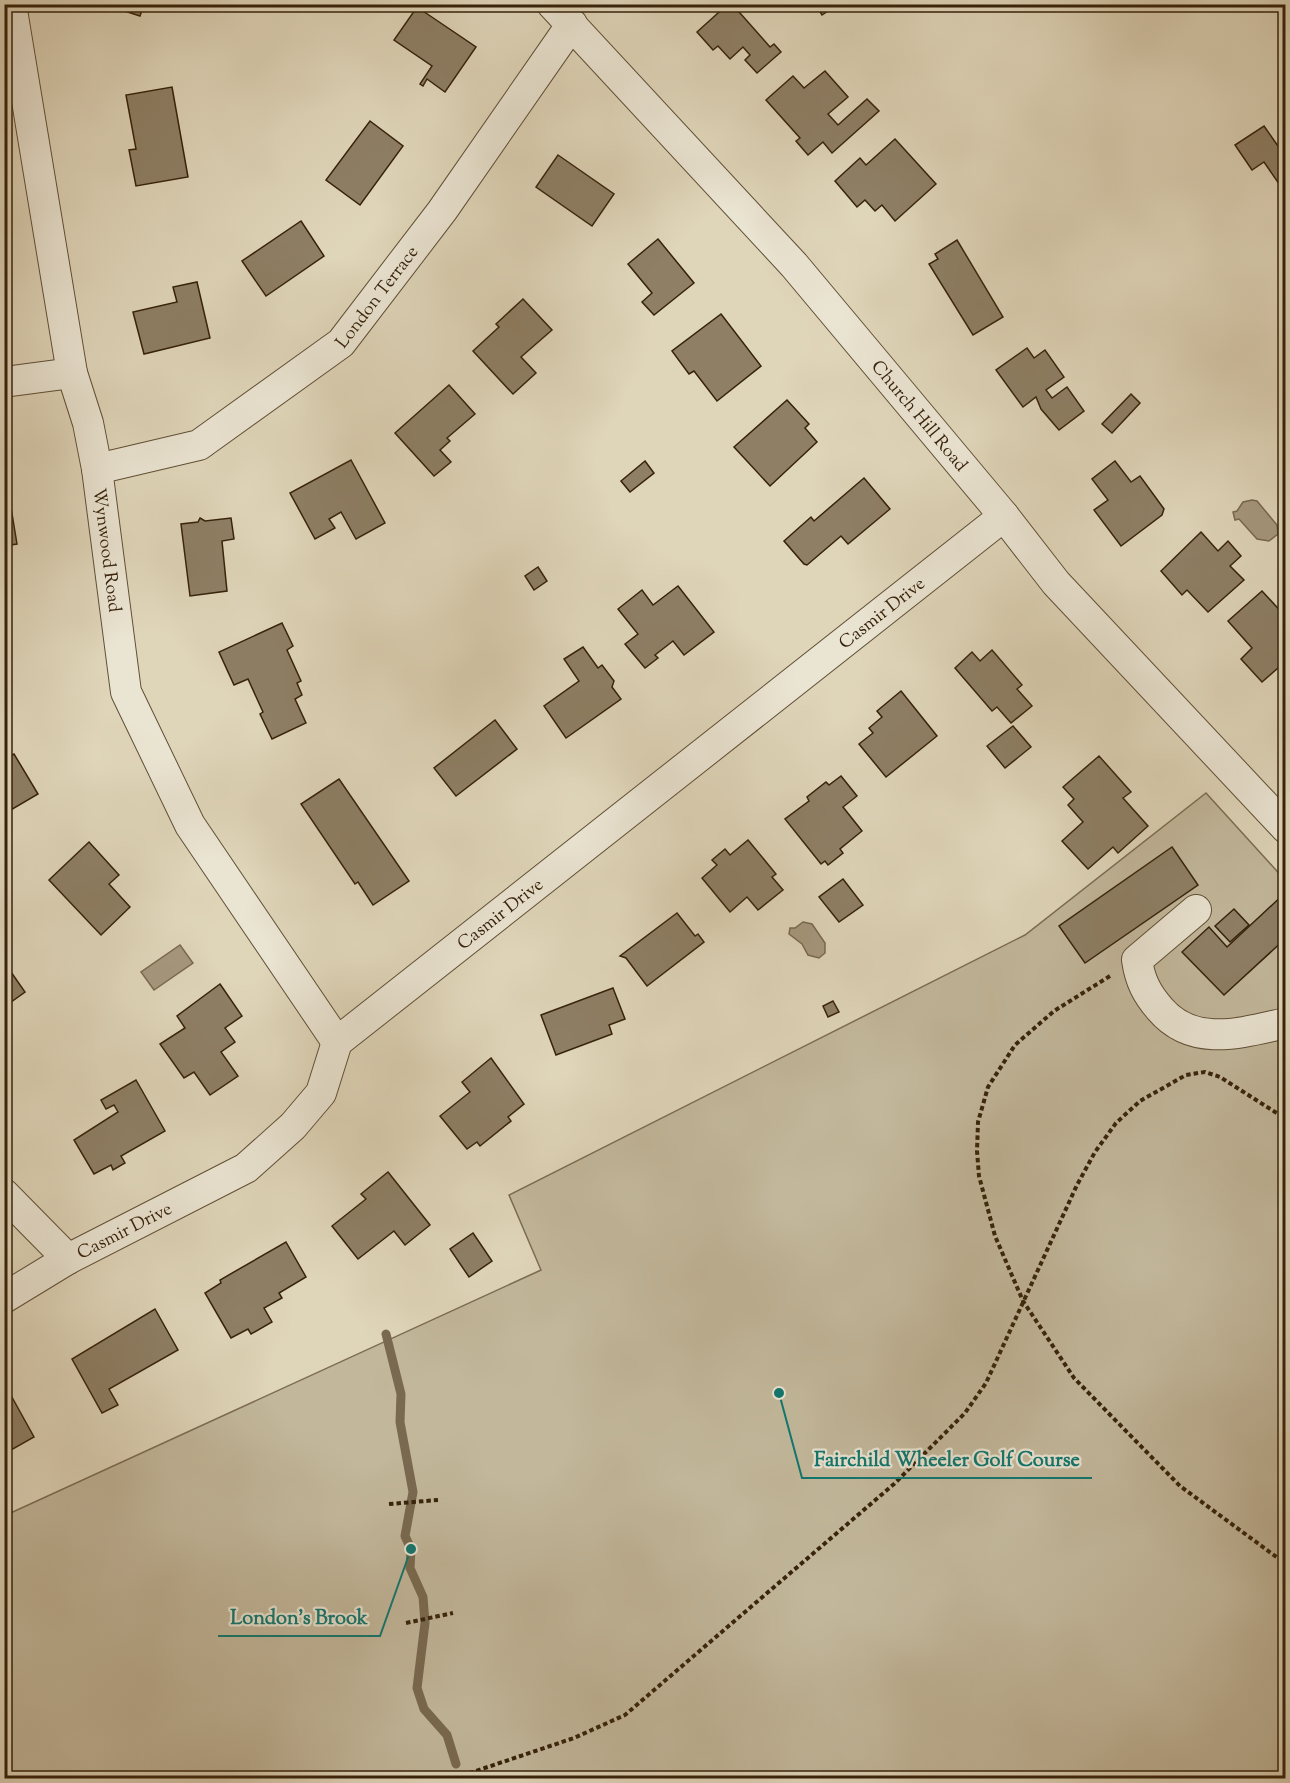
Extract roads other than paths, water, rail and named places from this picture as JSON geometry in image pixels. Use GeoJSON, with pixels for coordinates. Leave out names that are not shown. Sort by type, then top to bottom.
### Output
{"type":"FeatureCollection","features":[{"type":"Feature","properties":{"kind":"street","name":"Wynwood Road"},"geometry":{"type":"LineString","coordinates":[[11,4],[72,373],[88,423],[97,469],[126,692],[190,825],[337,1042]]}},
{"type":"Feature","properties":{"kind":"street","name":"London Terrace"},"geometry":{"type":"LineString","coordinates":[[97,469],[199,445],[341,343],[442,211],[562,14]]}},
{"type":"Feature","properties":{"kind":"street","name":"Church Hill Road"},"geometry":{"type":"LineString","coordinates":[[562,14],[794,265],[1004,516],[1056,583],[1286,828]]}},
{"type":"Feature","properties":{"kind":"street"},"geometry":{"type":"LineString","coordinates":[[4,382],[72,373]]}},
{"type":"Feature","properties":{"kind":"street","name":"Casmir Drive"},"geometry":{"type":"LineString","coordinates":[[4,1298],[68,1259],[246,1168],[293,1126],[321,1093],[337,1042],[1004,516]]}},
{"type":"Feature","properties":{"kind":"street"},"geometry":{"type":"LineString","coordinates":[[1196,910],[1137,960],[1139,976],[1147,994],[1168,1019],[1184,1030],[1204,1035],[1286,1023]]}},
{"type":"Feature","properties":{"kind":"street"},"geometry":{"type":"LineString","coordinates":[[4,1194],[68,1259]]}},
{"type":"Feature","properties":{"kind":"waterway"},"geometry":{"type":"LineString","coordinates":[[386,1334],[401,1394],[400,1422],[413,1492],[405,1536],[411,1549],[410,1568],[423,1597],[425,1623],[417,1688],[424,1709],[447,1735],[456,1764]]}},
{"type":"Feature","properties":{"kind":"place","name":"Fairchild Wheeler Golf Course"},"geometry":{"type":"Point","coordinates":[779,1393]}},
{"type":"Feature","properties":{"kind":"place","name":"London's Brook"},"geometry":{"type":"Point","coordinates":[411,1549]}}]}
